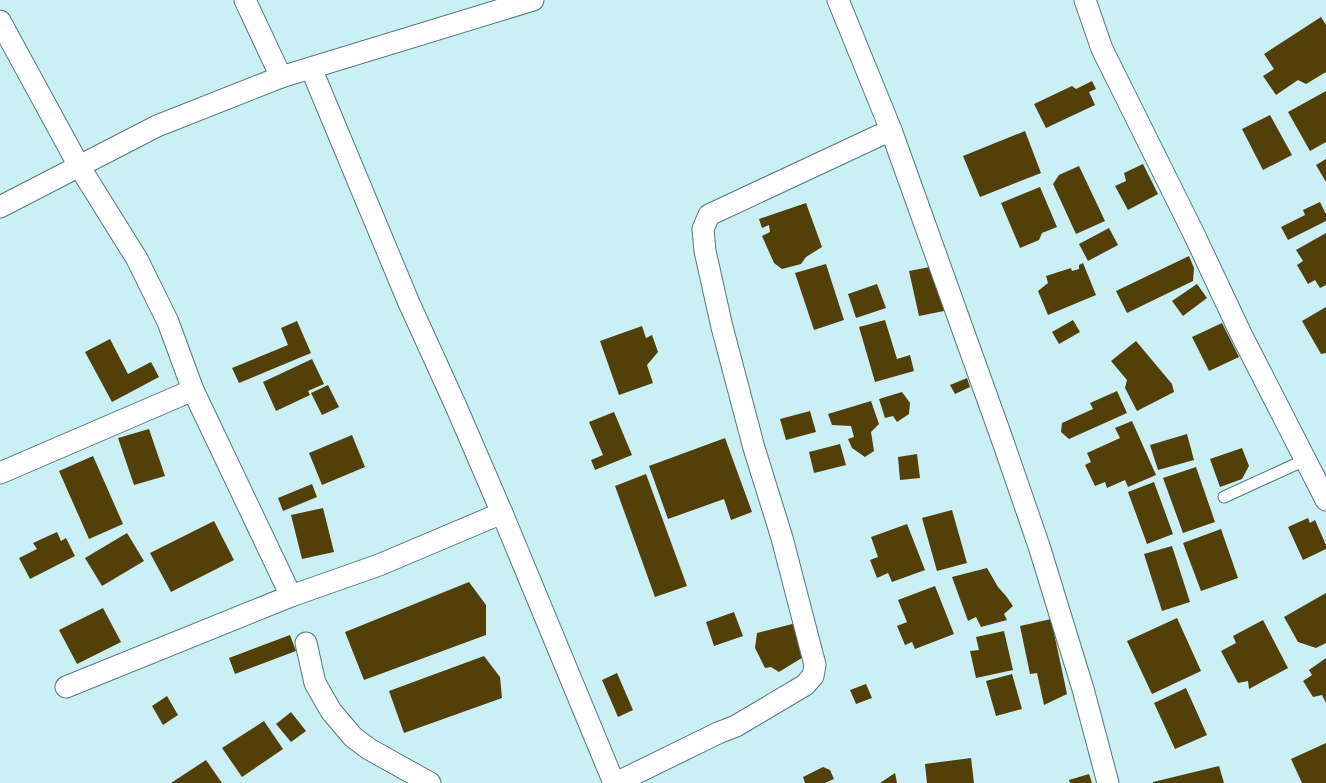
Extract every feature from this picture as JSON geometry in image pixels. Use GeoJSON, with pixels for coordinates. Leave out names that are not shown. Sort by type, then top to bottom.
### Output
{"type":"FeatureCollection","features":[{"type":"Feature","properties":{"kind":"street"},"geometry":{"type":"LineString","coordinates":[[245,0],[281,77]]}},
{"type":"Feature","properties":{"kind":"street"},"geometry":{"type":"LineString","coordinates":[[0,207],[157,126],[281,77],[533,0]]}},
{"type":"Feature","properties":{"kind":"street"},"geometry":{"type":"LineString","coordinates":[[838,0],[891,130],[1039,546],[1083,689],[1108,783]]}},
{"type":"Feature","properties":{"kind":"street"},"geometry":{"type":"LineString","coordinates":[[1085,0],[1107,58],[1241,334],[1305,460],[1321,478],[1326,500]]}},
{"type":"Feature","properties":{"kind":"street"},"geometry":{"type":"LineString","coordinates":[[0,22],[79,166],[137,259],[168,322],[193,390],[292,596]]}},
{"type":"Feature","properties":{"kind":"street"},"geometry":{"type":"LineString","coordinates":[[311,68],[409,303],[502,513],[615,783],[736,726],[804,685],[813,676],[815,665],[782,538],[754,448],[722,327],[705,251],[703,229],[709,216],[721,209],[891,130]]}},
{"type":"Feature","properties":{"kind":"street"},"geometry":{"type":"LineString","coordinates":[[0,473],[193,390]]}},
{"type":"Feature","properties":{"kind":"street"},"geometry":{"type":"LineString","coordinates":[[66,686],[292,596],[378,565],[502,513]]}},
{"type":"Feature","properties":{"kind":"street"},"geometry":{"type":"LineString","coordinates":[[306,643],[315,683],[331,711],[353,737],[369,749],[430,783]]}},
{"type":"Feature","properties":{"kind":"lane"},"geometry":{"type":"LineString","coordinates":[[1224,498],[1305,460]]}},
{"type":"Feature","properties":{"kind":"building"},"geometry":{"type":"Polygon","coordinates":[[[1321,17],[1326,25],[1326,72],[1306,84],[1298,80],[1276,95],[1263,76],[1274,69],[1264,54],[1321,17]]]}},
{"type":"Feature","properties":{"kind":"building"},"geometry":{"type":"Polygon","coordinates":[[[1092,81],[1096,89],[1089,92],[1095,105],[1046,128],[1034,104],[1072,86],[1076,89],[1092,81]]]}},
{"type":"Feature","properties":{"kind":"building"},"geometry":{"type":"Polygon","coordinates":[[[1326,91],[1326,142],[1310,151],[1288,112],[1326,91]]]}},
{"type":"Feature","properties":{"kind":"building"},"geometry":{"type":"Polygon","coordinates":[[[1270,115],[1292,155],[1263,170],[1242,129],[1270,115]]]}},
{"type":"Feature","properties":{"kind":"building"},"geometry":{"type":"Polygon","coordinates":[[[1025,131],[1041,173],[980,197],[963,156],[1025,131]]]}},
{"type":"Feature","properties":{"kind":"building"},"geometry":{"type":"Polygon","coordinates":[[[1326,159],[1326,182],[1316,165],[1326,159]]]}},
{"type":"Feature","properties":{"kind":"building"},"geometry":{"type":"Polygon","coordinates":[[[1143,164],[1158,194],[1128,210],[1115,186],[1126,181],[1124,173],[1143,164]]]}},
{"type":"Feature","properties":{"kind":"building"},"geometry":{"type":"Polygon","coordinates":[[[1079,166],[1105,221],[1076,234],[1053,184],[1059,175],[1079,166]]]}},
{"type":"Feature","properties":{"kind":"building"},"geometry":{"type":"Polygon","coordinates":[[[1040,187],[1057,227],[1042,233],[1039,240],[1020,248],[1001,203],[1040,187]]]}},
{"type":"Feature","properties":{"kind":"building"},"geometry":{"type":"Polygon","coordinates":[[[1320,202],[1326,214],[1326,221],[1288,240],[1281,227],[1305,215],[1303,210],[1320,202]]]}},
{"type":"Feature","properties":{"kind":"building"},"geometry":{"type":"Polygon","coordinates":[[[806,203],[822,247],[806,257],[801,264],[782,269],[774,263],[762,236],[770,232],[769,225],[762,228],[759,219],[806,203]]]}},
{"type":"Feature","properties":{"kind":"building"},"geometry":{"type":"Polygon","coordinates":[[[1109,228],[1118,245],[1088,261],[1079,244],[1109,228]]]}},
{"type":"Feature","properties":{"kind":"building"},"geometry":{"type":"Polygon","coordinates":[[[1326,233],[1326,285],[1320,288],[1315,280],[1308,284],[1297,265],[1303,261],[1296,250],[1326,233]]]}},
{"type":"Feature","properties":{"kind":"building"},"geometry":{"type":"Polygon","coordinates":[[[1189,256],[1194,268],[1193,281],[1127,313],[1116,291],[1189,256]]]}},
{"type":"Feature","properties":{"kind":"building"},"geometry":{"type":"Polygon","coordinates":[[[1083,263],[1096,295],[1048,315],[1038,291],[1048,283],[1046,276],[1071,268],[1072,271],[1079,269],[1079,265],[1083,263]]]}},
{"type":"Feature","properties":{"kind":"building"},"geometry":{"type":"Polygon","coordinates":[[[826,264],[844,320],[814,330],[795,273],[826,264]]]}},
{"type":"Feature","properties":{"kind":"building"},"geometry":{"type":"Polygon","coordinates":[[[935,266],[944,311],[919,316],[909,271],[935,266]]]}},
{"type":"Feature","properties":{"kind":"building"},"geometry":{"type":"Polygon","coordinates":[[[877,284],[886,308],[856,318],[848,294],[877,284]]]}},
{"type":"Feature","properties":{"kind":"building"},"geometry":{"type":"Polygon","coordinates":[[[1197,284],[1207,298],[1183,316],[1172,301],[1197,284]]]}},
{"type":"Feature","properties":{"kind":"building"},"geometry":{"type":"Polygon","coordinates":[[[1326,307],[1326,353],[1321,354],[1302,321],[1326,307]]]}},
{"type":"Feature","properties":{"kind":"building"},"geometry":{"type":"Polygon","coordinates":[[[885,320],[897,359],[910,355],[914,371],[875,382],[859,327],[885,320]]]}},
{"type":"Feature","properties":{"kind":"building"},"geometry":{"type":"Polygon","coordinates":[[[1073,320],[1080,332],[1059,344],[1052,332],[1073,320]]]}},
{"type":"Feature","properties":{"kind":"building"},"geometry":{"type":"Polygon","coordinates":[[[297,321],[311,353],[239,383],[232,368],[288,345],[281,328],[297,321]]]}},
{"type":"Feature","properties":{"kind":"building"},"geometry":{"type":"Polygon","coordinates":[[[1222,323],[1239,357],[1209,371],[1192,337],[1222,323]]]}},
{"type":"Feature","properties":{"kind":"building"},"geometry":{"type":"Polygon","coordinates":[[[642,326],[646,338],[652,335],[658,352],[647,365],[653,383],[619,395],[600,341],[642,326]]]}},
{"type":"Feature","properties":{"kind":"building"},"geometry":{"type":"Polygon","coordinates":[[[110,339],[128,374],[151,362],[159,377],[112,402],[85,352],[110,339]]]}},
{"type":"Feature","properties":{"kind":"building"},"geometry":{"type":"Polygon","coordinates":[[[1136,341],[1172,384],[1174,392],[1137,411],[1125,388],[1127,380],[1111,361],[1136,341]]]}},
{"type":"Feature","properties":{"kind":"building"},"geometry":{"type":"Polygon","coordinates":[[[312,359],[324,384],[308,391],[310,395],[276,411],[263,382],[312,359]]]}},
{"type":"Feature","properties":{"kind":"building"},"geometry":{"type":"Polygon","coordinates":[[[967,378],[970,387],[955,394],[950,385],[967,378]]]}},
{"type":"Feature","properties":{"kind":"building"},"geometry":{"type":"Polygon","coordinates":[[[328,385],[339,407],[322,415],[311,393],[328,385]]]}},
{"type":"Feature","properties":{"kind":"building"},"geometry":{"type":"Polygon","coordinates":[[[1117,391],[1127,413],[1069,439],[1061,432],[1062,423],[1093,409],[1090,403],[1117,391]]]}},
{"type":"Feature","properties":{"kind":"building"},"geometry":{"type":"Polygon","coordinates":[[[902,392],[910,403],[909,414],[897,422],[893,416],[885,418],[879,399],[902,392]]]}},
{"type":"Feature","properties":{"kind":"building"},"geometry":{"type":"Polygon","coordinates":[[[871,401],[879,424],[871,432],[874,451],[865,457],[852,448],[848,439],[854,437],[851,426],[832,425],[828,414],[871,401]]]}},
{"type":"Feature","properties":{"kind":"building"},"geometry":{"type":"Polygon","coordinates":[[[810,411],[816,432],[786,440],[780,419],[810,411]]]}},
{"type":"Feature","properties":{"kind":"building"},"geometry":{"type":"Polygon","coordinates":[[[614,412],[632,455],[595,470],[591,460],[603,455],[589,422],[614,412]]]}},
{"type":"Feature","properties":{"kind":"building"},"geometry":{"type":"Polygon","coordinates":[[[1132,421],[1156,475],[1128,487],[1125,480],[1107,488],[1105,482],[1095,486],[1085,465],[1091,462],[1087,453],[1120,438],[1115,428],[1132,421]]]}},
{"type":"Feature","properties":{"kind":"building"},"geometry":{"type":"Polygon","coordinates":[[[149,429],[165,476],[134,485],[118,438],[149,429]]]}},
{"type":"Feature","properties":{"kind":"building"},"geometry":{"type":"Polygon","coordinates":[[[1187,434],[1194,460],[1158,470],[1150,445],[1187,434]]]}},
{"type":"Feature","properties":{"kind":"building"},"geometry":{"type":"Polygon","coordinates":[[[352,435],[365,467],[322,485],[309,453],[352,435]]]}},
{"type":"Feature","properties":{"kind":"building"},"geometry":{"type":"Polygon","coordinates":[[[725,438],[752,512],[731,520],[724,499],[668,519],[649,466],[725,438]]]}},
{"type":"Feature","properties":{"kind":"building"},"geometry":{"type":"Polygon","coordinates":[[[840,444],[846,465],[814,473],[809,452],[840,444]]]}},
{"type":"Feature","properties":{"kind":"building"},"geometry":{"type":"Polygon","coordinates":[[[1242,448],[1249,466],[1242,479],[1220,487],[1210,459],[1242,448]]]}},
{"type":"Feature","properties":{"kind":"building"},"geometry":{"type":"Polygon","coordinates":[[[917,454],[920,478],[900,480],[898,457],[917,454]]]}},
{"type":"Feature","properties":{"kind":"building"},"geometry":{"type":"Polygon","coordinates":[[[93,456],[123,524],[89,539],[59,471],[93,456]]]}},
{"type":"Feature","properties":{"kind":"building"},"geometry":{"type":"Polygon","coordinates":[[[1196,467],[1215,522],[1183,533],[1163,478],[1196,467]]]}},
{"type":"Feature","properties":{"kind":"building"},"geometry":{"type":"Polygon","coordinates":[[[646,474],[687,586],[655,597],[615,486],[646,474]]]}},
{"type":"Feature","properties":{"kind":"building"},"geometry":{"type":"Polygon","coordinates":[[[1154,482],[1173,534],[1147,544],[1128,492],[1154,482]]]}},
{"type":"Feature","properties":{"kind":"building"},"geometry":{"type":"Polygon","coordinates":[[[312,484],[317,497],[283,511],[278,498],[312,484]]]}},
{"type":"Feature","properties":{"kind":"building"},"geometry":{"type":"Polygon","coordinates":[[[323,508],[334,552],[302,559],[291,515],[323,508]]]}},
{"type":"Feature","properties":{"kind":"building"},"geometry":{"type":"Polygon","coordinates":[[[952,510],[967,563],[937,571],[922,518],[952,510]]]}},
{"type":"Feature","properties":{"kind":"building"},"geometry":{"type":"Polygon","coordinates":[[[1308,518],[1310,523],[1315,520],[1326,549],[1303,560],[1288,527],[1308,518]]]}},
{"type":"Feature","properties":{"kind":"building"},"geometry":{"type":"Polygon","coordinates":[[[214,521],[234,560],[171,592],[150,553],[214,521]]]}},
{"type":"Feature","properties":{"kind":"building"},"geometry":{"type":"Polygon","coordinates":[[[907,524],[925,570],[892,582],[888,573],[877,578],[870,560],[878,557],[871,537],[907,524]]]}},
{"type":"Feature","properties":{"kind":"building"},"geometry":{"type":"Polygon","coordinates":[[[1221,529],[1238,578],[1201,591],[1183,543],[1221,529]]]}},
{"type":"Feature","properties":{"kind":"building"},"geometry":{"type":"Polygon","coordinates":[[[57,532],[61,541],[66,538],[75,556],[30,579],[19,558],[37,549],[33,543],[57,532]]]}},
{"type":"Feature","properties":{"kind":"building"},"geometry":{"type":"Polygon","coordinates":[[[127,533],[144,561],[102,586],[85,558],[127,533]]]}},
{"type":"Feature","properties":{"kind":"building"},"geometry":{"type":"Polygon","coordinates":[[[1172,546],[1190,602],[1162,611],[1144,554],[1172,546]]]}},
{"type":"Feature","properties":{"kind":"building"},"geometry":{"type":"Polygon","coordinates":[[[987,568],[998,587],[1013,606],[1004,614],[1007,620],[981,627],[976,617],[968,621],[952,577],[987,568]]]}},
{"type":"Feature","properties":{"kind":"building"},"geometry":{"type":"Polygon","coordinates":[[[469,582],[486,605],[486,635],[364,680],[345,632],[469,582]]]}},
{"type":"Feature","properties":{"kind":"building"},"geometry":{"type":"Polygon","coordinates":[[[935,586],[954,634],[915,649],[912,642],[905,645],[897,626],[907,622],[898,600],[935,586]]]}},
{"type":"Feature","properties":{"kind":"building"},"geometry":{"type":"Polygon","coordinates":[[[1326,593],[1326,643],[1316,648],[1298,642],[1284,617],[1326,593]]]}},
{"type":"Feature","properties":{"kind":"building"},"geometry":{"type":"Polygon","coordinates":[[[103,608],[121,642],[77,664],[59,630],[103,608]]]}},
{"type":"Feature","properties":{"kind":"building"},"geometry":{"type":"Polygon","coordinates":[[[734,612],[743,636],[714,646],[706,622],[734,612]]]}},
{"type":"Feature","properties":{"kind":"building"},"geometry":{"type":"Polygon","coordinates":[[[1177,618],[1201,671],[1152,694],[1127,641],[1177,618]]]}},
{"type":"Feature","properties":{"kind":"building"},"geometry":{"type":"Polygon","coordinates":[[[1051,619],[1067,694],[1044,705],[1037,673],[1030,674],[1020,626],[1051,619]]]}},
{"type":"Feature","properties":{"kind":"building"},"geometry":{"type":"Polygon","coordinates":[[[1263,620],[1288,668],[1249,689],[1248,681],[1238,683],[1221,651],[1236,643],[1233,636],[1263,620]]]}},
{"type":"Feature","properties":{"kind":"building"},"geometry":{"type":"Polygon","coordinates":[[[796,623],[805,656],[779,672],[771,667],[765,668],[755,648],[757,633],[796,623]]]}},
{"type":"Feature","properties":{"kind":"building"},"geometry":{"type":"Polygon","coordinates":[[[1004,631],[1013,670],[976,678],[970,651],[979,650],[976,637],[1004,631]]]}},
{"type":"Feature","properties":{"kind":"building"},"geometry":{"type":"Polygon","coordinates":[[[290,635],[296,651],[235,674],[229,658],[290,635]]]}},
{"type":"Feature","properties":{"kind":"building"},"geometry":{"type":"Polygon","coordinates":[[[484,656],[500,677],[502,698],[404,733],[389,691],[484,656]]]}},
{"type":"Feature","properties":{"kind":"building"},"geometry":{"type":"Polygon","coordinates":[[[1326,658],[1326,703],[1322,695],[1313,697],[1303,681],[1312,675],[1309,670],[1326,658]]]}},
{"type":"Feature","properties":{"kind":"building"},"geometry":{"type":"Polygon","coordinates":[[[617,673],[633,710],[618,717],[602,680],[617,673]]]}},
{"type":"Feature","properties":{"kind":"building"},"geometry":{"type":"Polygon","coordinates":[[[1012,674],[1022,709],[996,716],[986,681],[1012,674]]]}},
{"type":"Feature","properties":{"kind":"building"},"geometry":{"type":"Polygon","coordinates":[[[866,684],[872,698],[856,704],[850,690],[866,684]]]}},
{"type":"Feature","properties":{"kind":"building"},"geometry":{"type":"Polygon","coordinates":[[[1186,688],[1207,735],[1175,749],[1154,703],[1186,688]]]}},
{"type":"Feature","properties":{"kind":"building"},"geometry":{"type":"Polygon","coordinates":[[[167,696],[178,715],[163,725],[152,706],[167,696]]]}},
{"type":"Feature","properties":{"kind":"building"},"geometry":{"type":"Polygon","coordinates":[[[291,712],[306,731],[291,742],[276,724],[291,712]]]}},
{"type":"Feature","properties":{"kind":"building"},"geometry":{"type":"Polygon","coordinates":[[[264,721],[283,749],[242,777],[222,748],[264,721]]]}},
{"type":"Feature","properties":{"kind":"building"},"geometry":{"type":"Polygon","coordinates":[[[1326,743],[1326,783],[1302,783],[1291,759],[1326,743]]]}},
{"type":"Feature","properties":{"kind":"building"},"geometry":{"type":"Polygon","coordinates":[[[971,758],[974,783],[927,783],[925,764],[971,758]]]}},
{"type":"Feature","properties":{"kind":"building"},"geometry":{"type":"Polygon","coordinates":[[[206,760],[222,783],[171,783],[206,760]]]}},
{"type":"Feature","properties":{"kind":"building"},"geometry":{"type":"Polygon","coordinates":[[[1219,766],[1224,783],[1153,783],[1153,782],[1219,766]]]}},
{"type":"Feature","properties":{"kind":"building"},"geometry":{"type":"Polygon","coordinates":[[[823,767],[830,770],[834,779],[825,783],[805,783],[803,777],[823,767]]]}},
{"type":"Feature","properties":{"kind":"building"},"geometry":{"type":"Polygon","coordinates":[[[895,773],[897,783],[880,783],[895,773]]]}},
{"type":"Feature","properties":{"kind":"building"},"geometry":{"type":"Polygon","coordinates":[[[1089,774],[1092,783],[1070,783],[1069,780],[1089,774]]]}}]}
